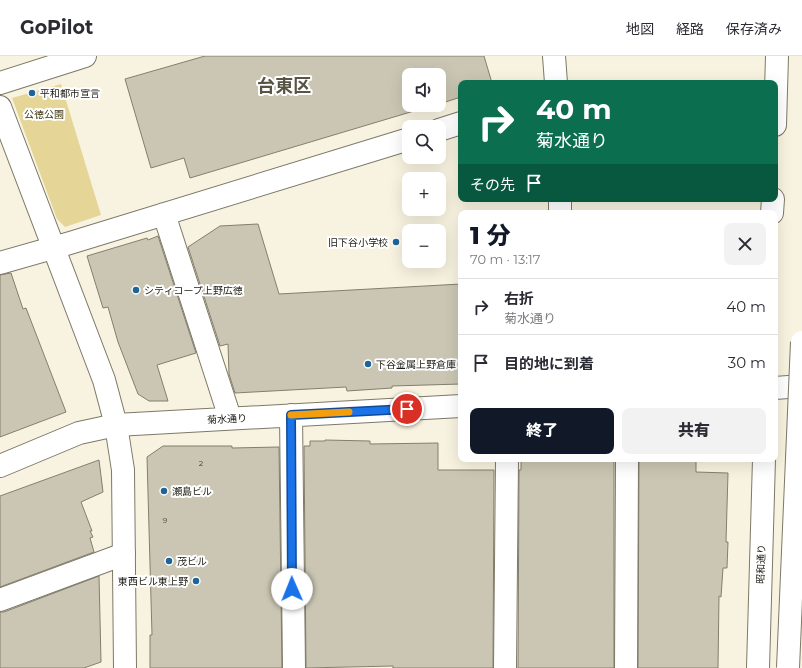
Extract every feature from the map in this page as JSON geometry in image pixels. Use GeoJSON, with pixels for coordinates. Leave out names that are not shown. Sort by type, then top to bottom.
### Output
{"type":"FeatureCollection","features":[{"type":"Feature","properties":{"kind":"main road"},"geometry":{"type":"LineString","coordinates":[[0,82],[85,56]]}},
{"type":"Feature","properties":{"kind":"main road"},"geometry":{"type":"LineString","coordinates":[[554,56],[556,80]]}},
{"type":"Feature","properties":{"kind":"main road"},"geometry":{"type":"LineString","coordinates":[[776,80],[777,56]]}},
{"type":"Feature","properties":{"kind":"main road"},"geometry":{"type":"LineString","coordinates":[[0,107],[104,380],[116,425],[123,470],[125,668]]}},
{"type":"Feature","properties":{"kind":"main road"},"geometry":{"type":"LineString","coordinates":[[446,128],[458,124]]}},
{"type":"Feature","properties":{"kind":"main road"},"geometry":{"type":"LineString","coordinates":[[0,263],[402,141]]}},
{"type":"Feature","properties":{"kind":"main road"},"geometry":{"type":"LineString","coordinates":[[164,214],[230,418]]}},
{"type":"Feature","properties":{"kind":"main road"},"geometry":{"type":"LineString","coordinates":[[788,668],[802,342]]}},
{"type":"Feature","properties":{"kind":"main road"},"geometry":{"type":"LineString","coordinates":[[778,388],[802,386]]}},
{"type":"Feature","properties":{"kind":"main road","name":"菊水通り"},"geometry":{"type":"LineString","coordinates":[[0,466],[79,433],[116,425],[458,406]]}},
{"type":"Feature","properties":{"kind":"main road"},"geometry":{"type":"LineString","coordinates":[[291,415],[294,668]]}},
{"type":"Feature","properties":{"kind":"main road"},"geometry":{"type":"LineString","coordinates":[[504,668],[507,462]]}},
{"type":"Feature","properties":{"kind":"main road"},"geometry":{"type":"LineString","coordinates":[[626,668],[628,462]]}},
{"type":"Feature","properties":{"kind":"main road","name":"昭和通り"},"geometry":{"type":"LineString","coordinates":[[758,668],[764,462]]}},
{"type":"Feature","properties":{"kind":"main road"},"geometry":{"type":"LineString","coordinates":[[0,600],[124,554]]}},
{"type":"Feature","properties":{"kind":"green space","name":"公徳公園"},"geometry":{"type":"Polygon","coordinates":[[[61,84],[101,215],[65,227],[57,219],[12,98],[61,84]]]}},
{"type":"Feature","properties":{"kind":"building"},"geometry":{"type":"Polygon","coordinates":[[[205,56],[484,56],[491,80],[458,80],[458,98],[446,102],[446,68],[402,68],[402,112],[411,112],[190,178],[184,158],[151,168],[125,79],[205,56]]]}},
{"type":"Feature","properties":{"kind":"building"},"geometry":{"type":"Polygon","coordinates":[[[258,224],[279,294],[458,284],[458,384],[392,386],[392,388],[347,391],[346,387],[235,393],[229,374],[228,344],[220,346],[188,247],[220,226],[258,224]]]}},
{"type":"Feature","properties":{"kind":"building","name":"シティコープ上野広徳"},"geometry":{"type":"Polygon","coordinates":[[[158,236],[196,353],[157,365],[168,401],[149,401],[138,394],[118,342],[108,307],[103,308],[87,256],[158,236]]]}},
{"type":"Feature","properties":{"kind":"building"},"geometry":{"type":"Polygon","coordinates":[[[11,273],[23,309],[26,308],[66,412],[0,437],[0,275],[11,273]]]}},
{"type":"Feature","properties":{"kind":"building"},"geometry":{"type":"Polygon","coordinates":[[[310,441],[370,441],[370,444],[438,443],[438,470],[494,470],[493,668],[393,668],[393,666],[306,668],[304,446],[310,446],[310,441]]]}},
{"type":"Feature","properties":{"kind":"building"},"geometry":{"type":"Polygon","coordinates":[[[163,446],[232,446],[232,448],[279,447],[282,668],[150,668],[150,635],[152,635],[147,457],[163,446]]]}},
{"type":"Feature","properties":{"kind":"building"},"geometry":{"type":"Polygon","coordinates":[[[99,460],[103,492],[81,502],[92,531],[90,531],[93,537],[90,538],[94,552],[0,587],[0,496],[99,460]]]}},
{"type":"Feature","properties":{"kind":"building"},"geometry":{"type":"Polygon","coordinates":[[[521,462],[614,462],[614,668],[518,668],[519,470],[521,470],[521,462]]]}},
{"type":"Feature","properties":{"kind":"building"},"geometry":{"type":"Polygon","coordinates":[[[639,462],[696,462],[696,472],[728,473],[726,542],[728,542],[727,568],[723,568],[721,597],[719,596],[718,668],[638,668],[639,462]]]}},
{"type":"Feature","properties":{"kind":"building"},"geometry":{"type":"Polygon","coordinates":[[[99,576],[101,662],[84,668],[0,668],[0,612],[4,612],[99,576]]]}},
{"type":"Feature","properties":{"kind":"slow traffic"},"geometry":{"type":"LineString","coordinates":[[291,415],[349,412]]}},
{"type":"Feature","properties":{"kind":"place","name":"平和都市宣言"},"geometry":{"type":"Point","coordinates":[32,93]}},
{"type":"Feature","properties":{"kind":"place","name":"旧下谷小学校"},"geometry":{"type":"Point","coordinates":[396,242]}},
{"type":"Feature","properties":{"kind":"place","name":"シティコープ上野広徳"},"geometry":{"type":"Point","coordinates":[136,290]}},
{"type":"Feature","properties":{"kind":"place","name":"下谷金属上野倉庫"},"geometry":{"type":"Point","coordinates":[368,364]}},
{"type":"Feature","properties":{"kind":"place","name":"瀬島ビル"},"geometry":{"type":"Point","coordinates":[164,491]}},
{"type":"Feature","properties":{"kind":"place","name":"茂ビル"},"geometry":{"type":"Point","coordinates":[169,561]}},
{"type":"Feature","properties":{"kind":"place","name":"東西ビル東上野"},"geometry":{"type":"Point","coordinates":[196,581]}},
{"type":"Feature","properties":{"kind":"district","name":"台東区"},"geometry":{"type":"Point","coordinates":[284,86]}},
{"type":"Feature","properties":{"kind":"route"},"geometry":{"type":"LineString","coordinates":[[292,589],[291,415],[407,409]]}}]}
